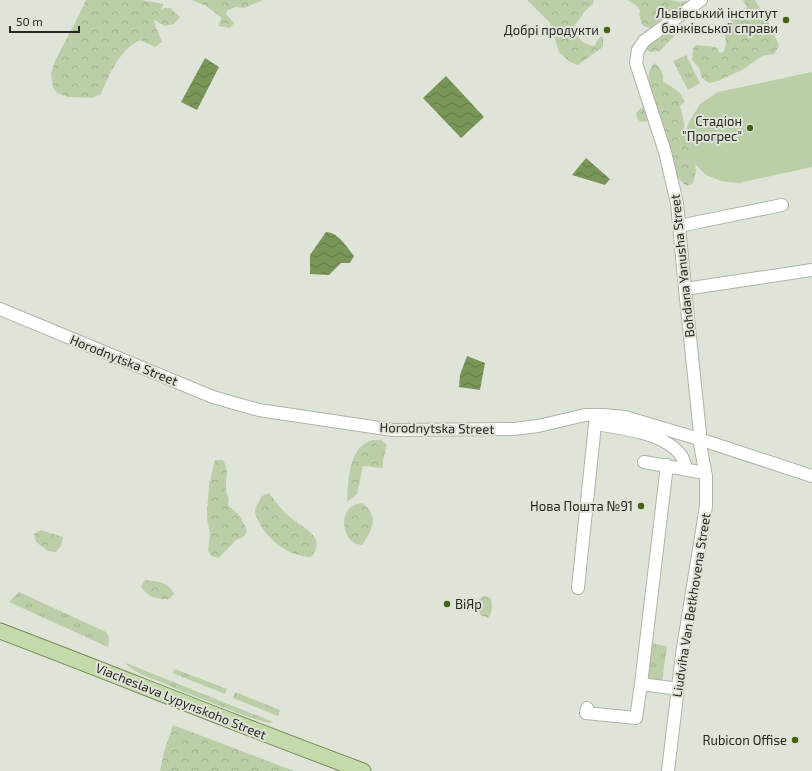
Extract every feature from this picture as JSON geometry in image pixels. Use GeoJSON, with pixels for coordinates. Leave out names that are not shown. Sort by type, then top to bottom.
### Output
{"type":"FeatureCollection","features":[{"type":"Feature","properties":{"kind":"main road","name":"Viacheslava Lypynskoho Street"},"geometry":{"type":"LineString","coordinates":[[0,631],[121,677],[276,739],[363,771]]}},
{"type":"Feature","properties":{"kind":"street","name":"Bohdana Yanusha Street"},"geometry":{"type":"LineString","coordinates":[[699,439],[700,433],[677,203],[665,152],[636,63],[638,50],[644,41],[701,0]]}},
{"type":"Feature","properties":{"kind":"street"},"geometry":{"type":"LineString","coordinates":[[679,226],[782,205]]}},
{"type":"Feature","properties":{"kind":"street"},"geometry":{"type":"LineString","coordinates":[[685,289],[812,270]]}},
{"type":"Feature","properties":{"kind":"street","name":"Horodnytska Street"},"geometry":{"type":"LineString","coordinates":[[0,310],[213,397],[259,410],[393,430],[514,429],[538,426],[585,415],[595,420],[625,417],[699,439],[812,476]]}},
{"type":"Feature","properties":{"kind":"street"},"geometry":{"type":"LineString","coordinates":[[578,588],[595,420],[618,428],[654,437],[670,445],[682,457],[686,469]]}},
{"type":"Feature","properties":{"kind":"street","name":"Liudviha Van Betkhovena Street"},"geometry":{"type":"LineString","coordinates":[[668,771],[682,654],[706,506],[705,473],[699,439]]}},
{"type":"Feature","properties":{"kind":"street"},"geometry":{"type":"LineString","coordinates":[[644,462],[705,473]]}},
{"type":"Feature","properties":{"kind":"street"},"geometry":{"type":"LineString","coordinates":[[621,722],[635,723],[636,718],[667,465]]}},
{"type":"Feature","properties":{"kind":"street"},"geometry":{"type":"LineString","coordinates":[[641,684],[672,688]]}},
{"type":"Feature","properties":{"kind":"street"},"geometry":{"type":"LineString","coordinates":[[587,708],[586,713],[607,712],[636,718]]}},
{"type":"Feature","properties":{"kind":"green space"},"geometry":{"type":"Polygon","coordinates":[[[86,0],[142,0],[163,4],[161,10],[164,8],[170,8],[180,17],[174,24],[165,26],[154,20],[162,42],[155,47],[140,40],[133,44],[116,63],[101,94],[92,98],[68,97],[57,93],[53,88],[51,74],[55,61],[86,0]]]}},
{"type":"Feature","properties":{"kind":"green space"},"geometry":{"type":"Polygon","coordinates":[[[192,0],[263,0],[244,8],[235,7],[227,11],[226,14],[234,23],[230,28],[219,26],[221,17],[206,6],[192,0]]]}},
{"type":"Feature","properties":{"kind":"green space"},"geometry":{"type":"Polygon","coordinates":[[[527,0],[594,0],[593,4],[585,11],[575,25],[578,37],[582,41],[594,46],[600,37],[603,37],[603,47],[578,65],[570,62],[559,52],[550,23],[527,0]]]}},
{"type":"Feature","properties":{"kind":"green space"},"geometry":{"type":"Polygon","coordinates":[[[627,0],[689,1],[684,9],[651,28],[643,26],[639,15],[640,10],[637,6],[627,0]]]}},
{"type":"Feature","properties":{"kind":"green space"},"geometry":{"type":"Polygon","coordinates":[[[743,0],[755,0],[772,29],[779,46],[774,54],[762,56],[742,70],[718,81],[709,83],[702,78],[699,68],[692,60],[693,49],[696,45],[716,47],[720,53],[724,51],[726,44],[724,26],[747,7],[743,0]]]}},
{"type":"Feature","properties":{"kind":"green space"},"geometry":{"type":"Polygon","coordinates":[[[673,30],[677,33],[660,51],[650,52],[645,49],[646,46],[665,31],[673,30]]]}},
{"type":"Feature","properties":{"kind":"green space"},"geometry":{"type":"Polygon","coordinates":[[[686,55],[700,83],[688,90],[673,61],[686,55]]]}},
{"type":"Feature","properties":{"kind":"green space"},"geometry":{"type":"Polygon","coordinates":[[[654,63],[661,70],[663,81],[679,92],[685,101],[680,106],[684,122],[685,137],[695,160],[696,171],[693,184],[686,186],[675,175],[649,121],[641,122],[637,119],[636,113],[641,108],[646,107],[649,90],[649,74],[654,63]]]}},
{"type":"Feature","properties":{"kind":"green space","name":"Стадіон \"Прогрес\""},"geometry":{"type":"Polygon","coordinates":[[[812,72],[812,167],[739,183],[721,181],[706,175],[694,163],[688,149],[685,134],[689,122],[700,104],[718,92],[812,72]]]}},
{"type":"Feature","properties":{"kind":"green space"},"geometry":{"type":"Polygon","coordinates":[[[373,440],[381,440],[387,445],[383,460],[383,468],[363,466],[357,494],[347,502],[349,475],[354,457],[364,444],[373,440]]]}},
{"type":"Feature","properties":{"kind":"green space"},"geometry":{"type":"Polygon","coordinates":[[[215,460],[223,460],[225,464],[227,471],[226,489],[229,499],[228,505],[240,516],[247,530],[244,537],[236,540],[219,558],[211,556],[208,550],[210,534],[207,519],[209,485],[215,460]]]}},
{"type":"Feature","properties":{"kind":"green space"},"geometry":{"type":"Polygon","coordinates":[[[269,493],[290,517],[307,529],[315,538],[317,544],[316,550],[311,557],[295,554],[280,547],[263,529],[257,518],[255,510],[262,496],[269,493]]]}},
{"type":"Feature","properties":{"kind":"green space"},"geometry":{"type":"Polygon","coordinates":[[[362,503],[368,508],[373,518],[369,534],[362,545],[355,543],[347,536],[344,522],[346,513],[350,508],[362,503]]]}},
{"type":"Feature","properties":{"kind":"green space"},"geometry":{"type":"Polygon","coordinates":[[[41,530],[63,537],[61,546],[56,552],[48,551],[36,542],[34,534],[41,530]]]}},
{"type":"Feature","properties":{"kind":"green space"},"geometry":{"type":"Polygon","coordinates":[[[145,580],[166,585],[174,594],[169,599],[153,597],[141,587],[145,580]]]}},
{"type":"Feature","properties":{"kind":"green space"},"geometry":{"type":"Polygon","coordinates":[[[19,592],[106,632],[109,637],[108,647],[9,602],[19,592]]]}},
{"type":"Feature","properties":{"kind":"green space"},"geometry":{"type":"Polygon","coordinates":[[[484,596],[491,598],[492,606],[488,618],[480,615],[477,601],[484,596]]]}},
{"type":"Feature","properties":{"kind":"green space"},"geometry":{"type":"Polygon","coordinates":[[[650,643],[667,646],[662,681],[645,678],[650,643]]]}},
{"type":"Feature","properties":{"kind":"green space"},"geometry":{"type":"Polygon","coordinates":[[[126,663],[273,722],[268,723],[243,715],[174,688],[135,671],[126,663]]]}},
{"type":"Feature","properties":{"kind":"green space"},"geometry":{"type":"Polygon","coordinates":[[[175,669],[227,689],[225,694],[172,673],[175,669]]]}},
{"type":"Feature","properties":{"kind":"green space"},"geometry":{"type":"Polygon","coordinates":[[[235,692],[280,710],[278,716],[233,698],[235,692]]]}},
{"type":"Feature","properties":{"kind":"green space"},"geometry":{"type":"Polygon","coordinates":[[[173,725],[294,771],[160,771],[164,752],[173,725]]]}},
{"type":"Feature","properties":{"kind":"water"},"geometry":{"type":"Polygon","coordinates":[[[205,58],[219,67],[197,110],[181,102],[205,58]]]}},
{"type":"Feature","properties":{"kind":"water"},"geometry":{"type":"Polygon","coordinates":[[[446,76],[484,117],[461,138],[423,98],[446,76]]]}},
{"type":"Feature","properties":{"kind":"water"},"geometry":{"type":"Polygon","coordinates":[[[586,158],[610,179],[605,185],[572,175],[586,158]]]}},
{"type":"Feature","properties":{"kind":"water"},"geometry":{"type":"Polygon","coordinates":[[[326,232],[334,234],[338,237],[354,256],[350,263],[341,263],[329,275],[310,274],[310,255],[326,232]]]}},
{"type":"Feature","properties":{"kind":"water"},"geometry":{"type":"Polygon","coordinates":[[[467,356],[485,363],[480,390],[459,387],[460,375],[467,356]]]}},
{"type":"Feature","properties":{"kind":"place","name":"Львівський інститут банківської справи"},"geometry":{"type":"Point","coordinates":[786,20]}},
{"type":"Feature","properties":{"kind":"place","name":"Добрі продукти"},"geometry":{"type":"Point","coordinates":[607,30]}},
{"type":"Feature","properties":{"kind":"place","name":"Стадіон \"Прогрес\""},"geometry":{"type":"Point","coordinates":[750,128]}},
{"type":"Feature","properties":{"kind":"place","name":"Нова Пошта №91"},"geometry":{"type":"Point","coordinates":[641,506]}},
{"type":"Feature","properties":{"kind":"place","name":"ВіЯр"},"geometry":{"type":"Point","coordinates":[447,604]}},
{"type":"Feature","properties":{"kind":"place","name":"Rubicon Offise"},"geometry":{"type":"Point","coordinates":[795,740]}}]}
